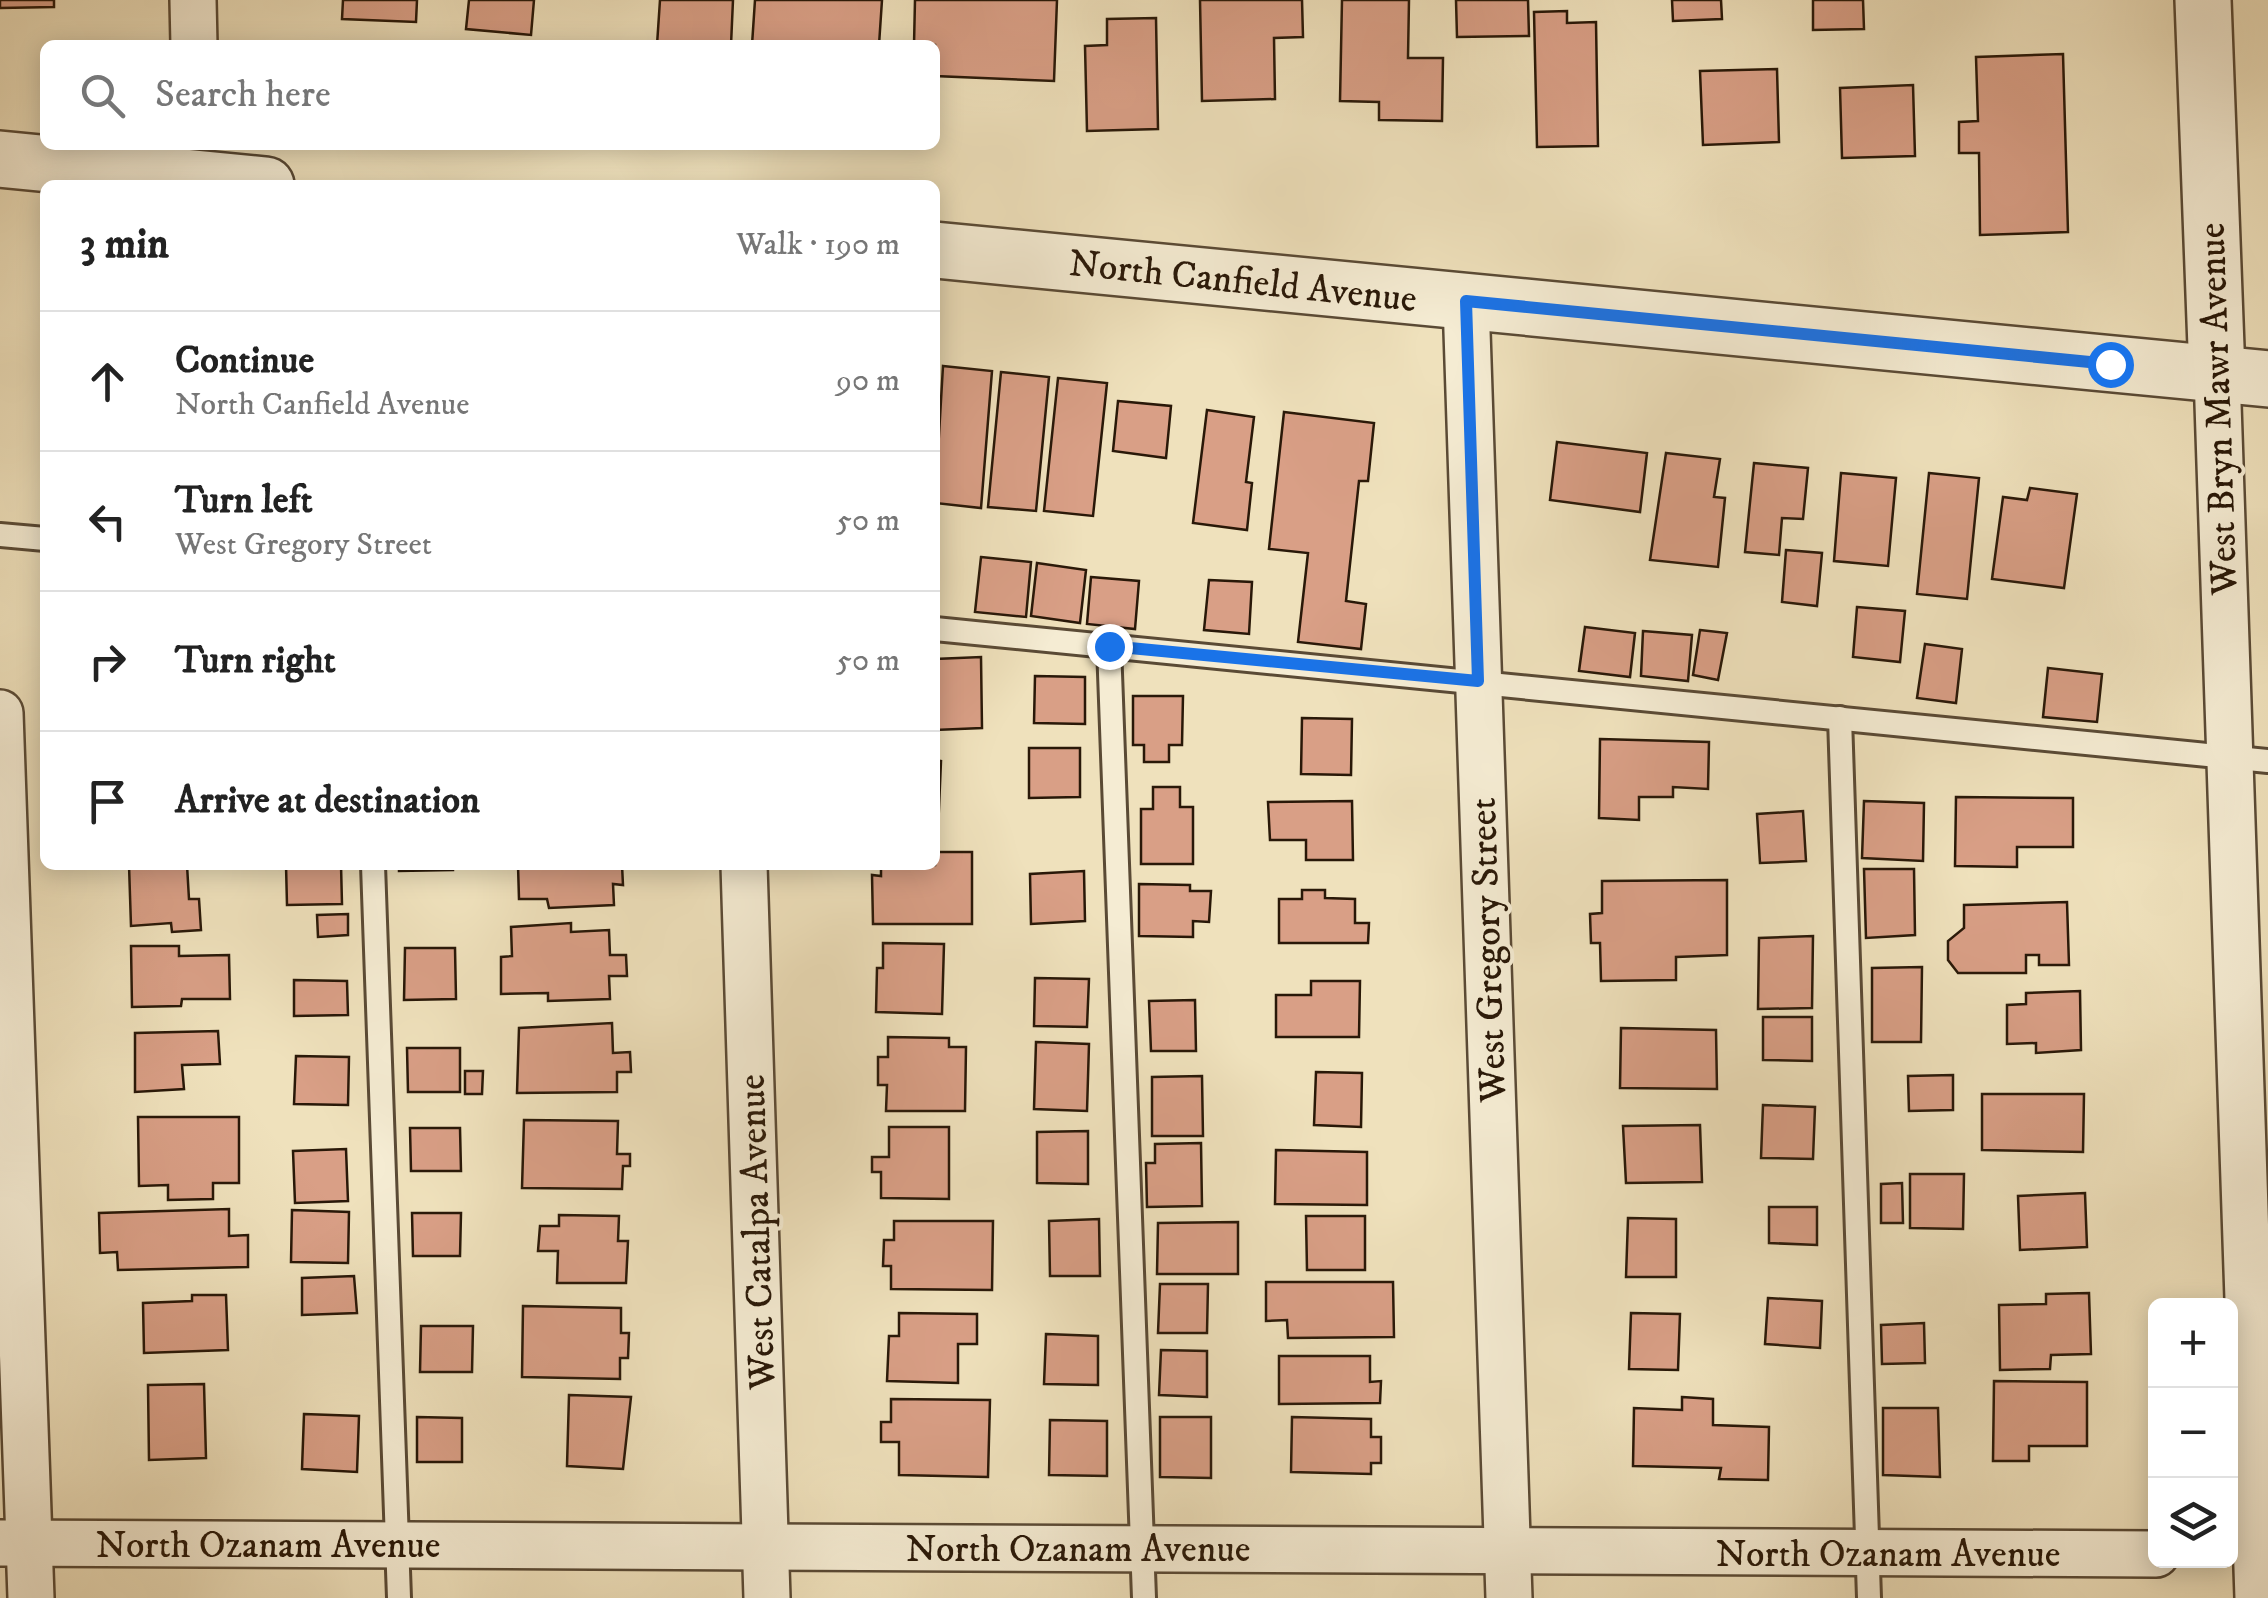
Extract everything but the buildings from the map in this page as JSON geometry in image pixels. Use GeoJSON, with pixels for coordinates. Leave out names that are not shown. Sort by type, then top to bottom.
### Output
{"type":"FeatureCollection","features":[{"type":"Feature","properties":{"kind":"street"},"geometry":{"type":"LineString","coordinates":[[193,0],[194,40]]}},
{"type":"Feature","properties":{"kind":"street","name":"West Bryn Mawr Avenue"},"geometry":{"type":"LineString","coordinates":[[2203,0],[2243,376],[2253,1565]]}},
{"type":"Feature","properties":{"kind":"street"},"geometry":{"type":"LineString","coordinates":[[0,159],[196,162],[251,180]]}},
{"type":"Feature","properties":{"kind":"street","name":"North Canfield Avenue"},"geometry":{"type":"LineString","coordinates":[[940,250],[2243,376]]}},
{"type":"Feature","properties":{"kind":"street","name":"West Gregory Street"},"geometry":{"type":"LineString","coordinates":[[1466,301],[1509,1598]]}},
{"type":"Feature","properties":{"kind":"street"},"geometry":{"type":"LineString","coordinates":[[0,713],[14,1543],[31,1598]]}},
{"type":"Feature","properties":{"kind":"street","name":"West Catalpa Avenue"},"geometry":{"type":"LineString","coordinates":[[744,870],[767,1598]]}},
{"type":"Feature","properties":{"kind":"street","name":"North Ozanam Avenue"},"geometry":{"type":"LineString","coordinates":[[14,1543],[2148,1554]]}},
{"type":"Feature","properties":{"kind":"lane"},"geometry":{"type":"LineString","coordinates":[[0,534],[40,538]]}},
{"type":"Feature","properties":{"kind":"lane"},"geometry":{"type":"LineString","coordinates":[[940,629],[2248,759]]}},
{"type":"Feature","properties":{"kind":"lane"},"geometry":{"type":"LineString","coordinates":[[1109,646],[1144,1598]]}},
{"type":"Feature","properties":{"kind":"lane"},"geometry":{"type":"LineString","coordinates":[[1840,718],[1870,1598]]}},
{"type":"Feature","properties":{"kind":"lane"},"geometry":{"type":"LineString","coordinates":[[373,870],[398,1598]]}},
{"type":"Feature","properties":{"kind":"route"},"geometry":{"type":"LineString","coordinates":[[1109,646],[1478,681],[1466,301],[2110,364]]}}]}
